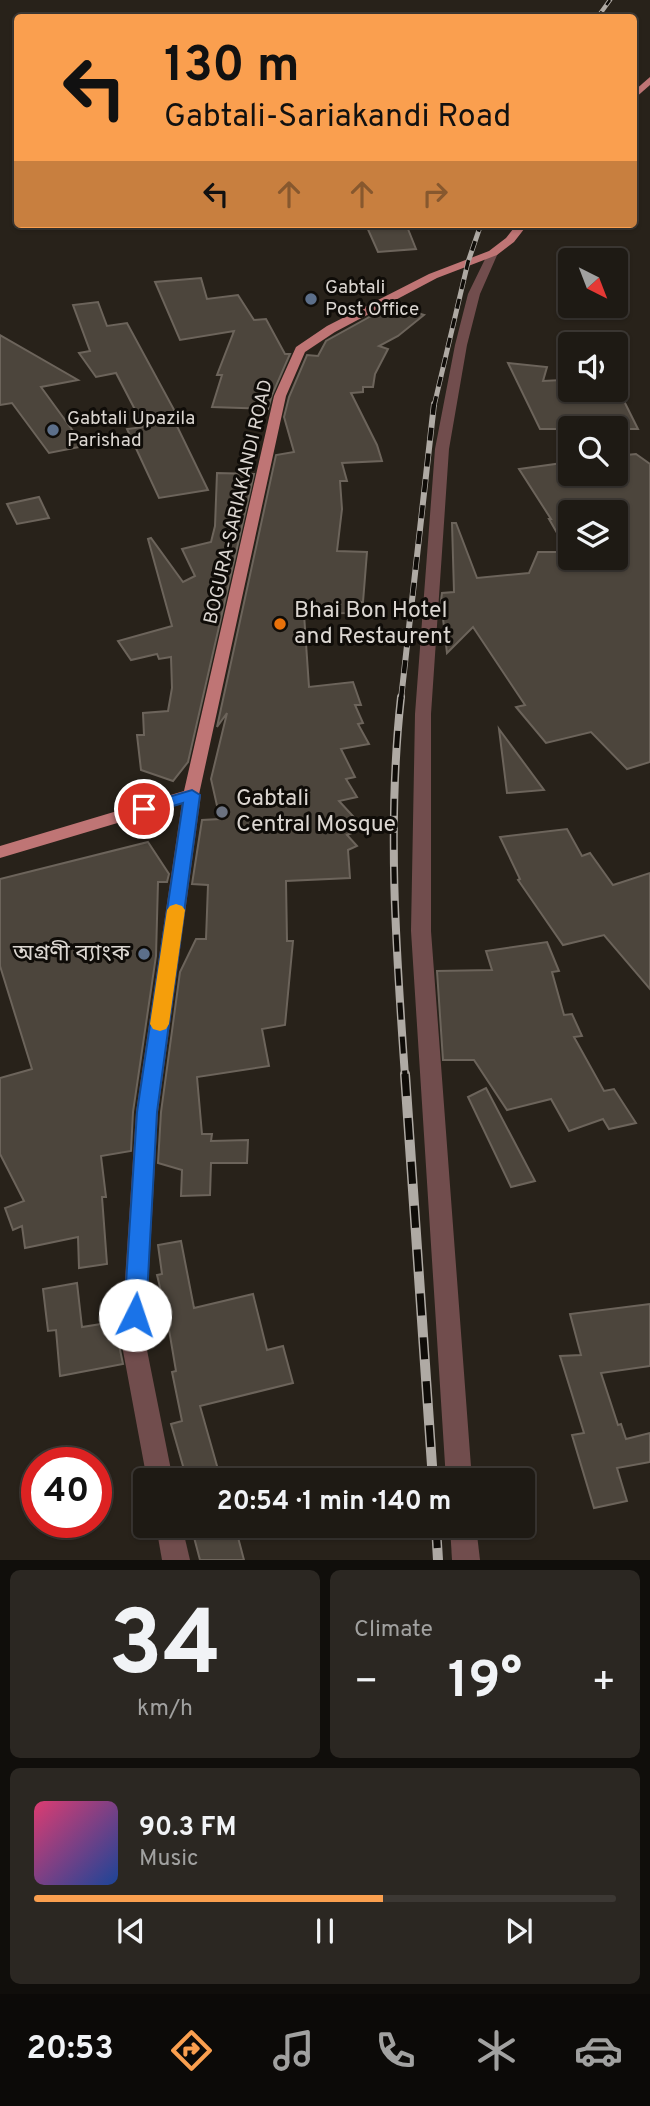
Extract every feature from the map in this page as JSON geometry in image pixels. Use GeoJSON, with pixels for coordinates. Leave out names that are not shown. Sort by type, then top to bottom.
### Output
{"type":"FeatureCollection","features":[{"type":"Feature","properties":{"kind":"main road"},"geometry":{"type":"LineString","coordinates":[[637,93],[650,80]]}},
{"type":"Feature","properties":{"kind":"main road","name":"BOGURA-SARIAKANDI ROAD"},"geometry":{"type":"LineString","coordinates":[[192,795],[280,396],[300,350],[331,329],[433,276],[493,253],[510,240],[520,228]]}},
{"type":"Feature","properties":{"kind":"main road"},"geometry":{"type":"LineString","coordinates":[[0,852],[192,795]]}},
{"type":"Feature","properties":{"kind":"street"},"geometry":{"type":"LineString","coordinates":[[458,1468],[435,1168],[421,931],[423,714],[442,449],[461,345],[474,294],[493,253]]}},
{"type":"Feature","properties":{"kind":"street"},"geometry":{"type":"LineString","coordinates":[[158,1468],[134,1340],[147,1112],[192,795]]}},
{"type":"Feature","properties":{"kind":"street"},"geometry":{"type":"LineString","coordinates":[[171,1538],[176,1560]]}},
{"type":"Feature","properties":{"kind":"street"},"geometry":{"type":"LineString","coordinates":[[464,1538],[466,1560]]}},
{"type":"Feature","properties":{"kind":"building"},"geometry":{"type":"Polygon","coordinates":[[[367,228],[408,228],[416,249],[378,252],[367,228]]]}},
{"type":"Feature","properties":{"kind":"building"},"geometry":{"type":"Polygon","coordinates":[[[201,278],[207,299],[238,295],[254,320],[266,319],[285,354],[290,354],[268,409],[212,407],[222,375],[217,375],[234,331],[180,340],[155,282],[201,278]]]}},
{"type":"Feature","properties":{"kind":"building"},"geometry":{"type":"Polygon","coordinates":[[[98,302],[107,326],[127,323],[179,419],[174,420],[208,490],[159,498],[127,429],[144,427],[116,373],[96,377],[79,353],[90,351],[73,305],[98,302]]]}},
{"type":"Feature","properties":{"kind":"building"},"geometry":{"type":"Polygon","coordinates":[[[391,305],[424,315],[398,336],[379,346],[388,349],[375,374],[373,387],[363,387],[363,392],[351,393],[382,461],[342,463],[347,481],[340,481],[342,509],[337,551],[367,552],[363,602],[350,602],[348,613],[304,614],[309,687],[353,682],[361,705],[355,705],[363,723],[358,724],[369,744],[341,749],[355,777],[346,779],[357,797],[339,801],[364,828],[347,835],[357,846],[348,850],[350,878],[286,881],[287,941],[293,941],[285,1025],[262,1029],[269,1066],[197,1077],[202,1134],[212,1134],[211,1141],[248,1140],[247,1163],[211,1163],[210,1195],[181,1196],[182,1170],[158,1163],[161,1112],[180,972],[196,939],[206,939],[208,885],[192,884],[202,820],[220,819],[211,779],[227,713],[217,727],[276,455],[294,452],[284,417],[289,397],[307,355],[318,356],[326,341],[391,305]]]}},
{"type":"Feature","properties":{"kind":"building"},"geometry":{"type":"Polygon","coordinates":[[[0,335],[78,380],[41,387],[84,446],[49,453],[12,403],[0,405],[0,335]]]}},
{"type":"Feature","properties":{"kind":"building"},"geometry":{"type":"Polygon","coordinates":[[[508,363],[547,367],[543,381],[558,380],[558,402],[624,402],[638,429],[628,429],[628,416],[558,416],[558,429],[540,429],[508,363]]]}},
{"type":"Feature","properties":{"kind":"building"},"geometry":{"type":"Polygon","coordinates":[[[636,454],[650,464],[650,762],[627,769],[591,732],[546,743],[516,707],[525,705],[473,627],[447,653],[441,601],[442,593],[454,592],[452,523],[456,523],[477,578],[529,573],[538,552],[558,552],[558,570],[628,570],[628,500],[558,500],[558,535],[519,469],[558,464],[558,486],[628,486],[628,455],[636,454]]]}},
{"type":"Feature","properties":{"kind":"building"},"geometry":{"type":"Polygon","coordinates":[[[217,473],[254,474],[188,762],[173,781],[141,770],[137,735],[144,735],[143,713],[168,711],[172,688],[171,657],[159,659],[157,654],[131,660],[118,641],[172,626],[148,539],[151,538],[183,582],[195,576],[182,549],[211,542],[215,526],[217,473]]]}},
{"type":"Feature","properties":{"kind":"building"},"geometry":{"type":"Polygon","coordinates":[[[39,497],[49,518],[17,524],[7,504],[39,497]]]}},
{"type":"Feature","properties":{"kind":"building"},"geometry":{"type":"Polygon","coordinates":[[[499,729],[544,790],[507,793],[499,729]]]}},
{"type":"Feature","properties":{"kind":"building"},"geometry":{"type":"Polygon","coordinates":[[[567,829],[582,856],[590,853],[613,885],[650,873],[650,989],[604,935],[563,945],[518,880],[520,879],[500,837],[567,829]]]}},
{"type":"Feature","properties":{"kind":"building"},"geometry":{"type":"Polygon","coordinates":[[[148,842],[169,874],[167,882],[158,882],[156,956],[133,1112],[131,1151],[101,1156],[106,1197],[102,1197],[107,1264],[79,1268],[78,1237],[25,1248],[22,1226],[13,1230],[5,1208],[24,1201],[0,1154],[0,1078],[32,1069],[0,966],[0,879],[148,842]]]}},
{"type":"Feature","properties":{"kind":"building"},"geometry":{"type":"Polygon","coordinates":[[[547,942],[559,971],[552,972],[564,1015],[572,1014],[582,1036],[574,1037],[604,1091],[614,1089],[636,1123],[609,1129],[603,1119],[569,1131],[551,1099],[507,1110],[474,1060],[443,1060],[437,971],[492,970],[486,951],[547,942]]]}},
{"type":"Feature","properties":{"kind":"building"},"geometry":{"type":"Polygon","coordinates":[[[486,1088],[535,1181],[511,1187],[468,1097],[486,1088]]]}},
{"type":"Feature","properties":{"kind":"building"},"geometry":{"type":"Polygon","coordinates":[[[181,1241],[194,1308],[253,1294],[267,1350],[283,1346],[293,1383],[200,1406],[218,1468],[184,1468],[171,1424],[182,1421],[172,1372],[176,1371],[166,1312],[157,1275],[162,1274],[158,1245],[181,1241]]]}},
{"type":"Feature","properties":{"kind":"building"},"geometry":{"type":"Polygon","coordinates":[[[77,1283],[82,1327],[120,1321],[118,1340],[123,1364],[60,1376],[56,1330],[48,1331],[43,1289],[77,1283]]]}},
{"type":"Feature","properties":{"kind":"building"},"geometry":{"type":"Polygon","coordinates":[[[650,1304],[650,1366],[601,1373],[618,1425],[621,1424],[626,1439],[650,1433],[650,1462],[617,1468],[627,1501],[594,1508],[572,1435],[584,1433],[560,1356],[581,1355],[570,1314],[650,1304]]]}},
{"type":"Feature","properties":{"kind":"building"},"geometry":{"type":"Polygon","coordinates":[[[194,1538],[238,1538],[244,1560],[200,1560],[194,1538]]]}},
{"type":"Feature","properties":{"kind":"railway"},"geometry":{"type":"LineString","coordinates":[[600,14],[610,0]]}},
{"type":"Feature","properties":{"kind":"railway"},"geometry":{"type":"LineString","coordinates":[[434,406],[468,262],[480,228]]}},
{"type":"Feature","properties":{"kind":"railway"},"geometry":{"type":"LineString","coordinates":[[401,699],[434,404]]}},
{"type":"Feature","properties":{"kind":"railway"},"geometry":{"type":"LineString","coordinates":[[401,697],[394,792],[394,886],[405,1076]]}},
{"type":"Feature","properties":{"kind":"railway"},"geometry":{"type":"LineString","coordinates":[[405,1074],[432,1468]]}},
{"type":"Feature","properties":{"kind":"railway"},"geometry":{"type":"LineString","coordinates":[[437,1538],[438,1560]]}},
{"type":"Feature","properties":{"kind":"slow traffic"},"geometry":{"type":"LineString","coordinates":[[160,1024],[176,910]]}},
{"type":"Feature","properties":{"kind":"place","name":"Gabtali Post Office"},"geometry":{"type":"Point","coordinates":[311,299]}},
{"type":"Feature","properties":{"kind":"place","name":"Gabtali Upazila Parishad"},"geometry":{"type":"Point","coordinates":[53,430]}},
{"type":"Feature","properties":{"kind":"place","name":"Bhai Bon Hotel and Restaurent"},"geometry":{"type":"Point","coordinates":[280,624]}},
{"type":"Feature","properties":{"kind":"place","name":"Gabtali Central Mosque"},"geometry":{"type":"Point","coordinates":[222,812]}},
{"type":"Feature","properties":{"kind":"place","name":"অগ্রণী ব্যাংক"},"geometry":{"type":"Point","coordinates":[144,954]}},
{"type":"Feature","properties":{"kind":"route"},"geometry":{"type":"LineString","coordinates":[[135,1315],[147,1112],[192,795],[144,809]]}}]}
